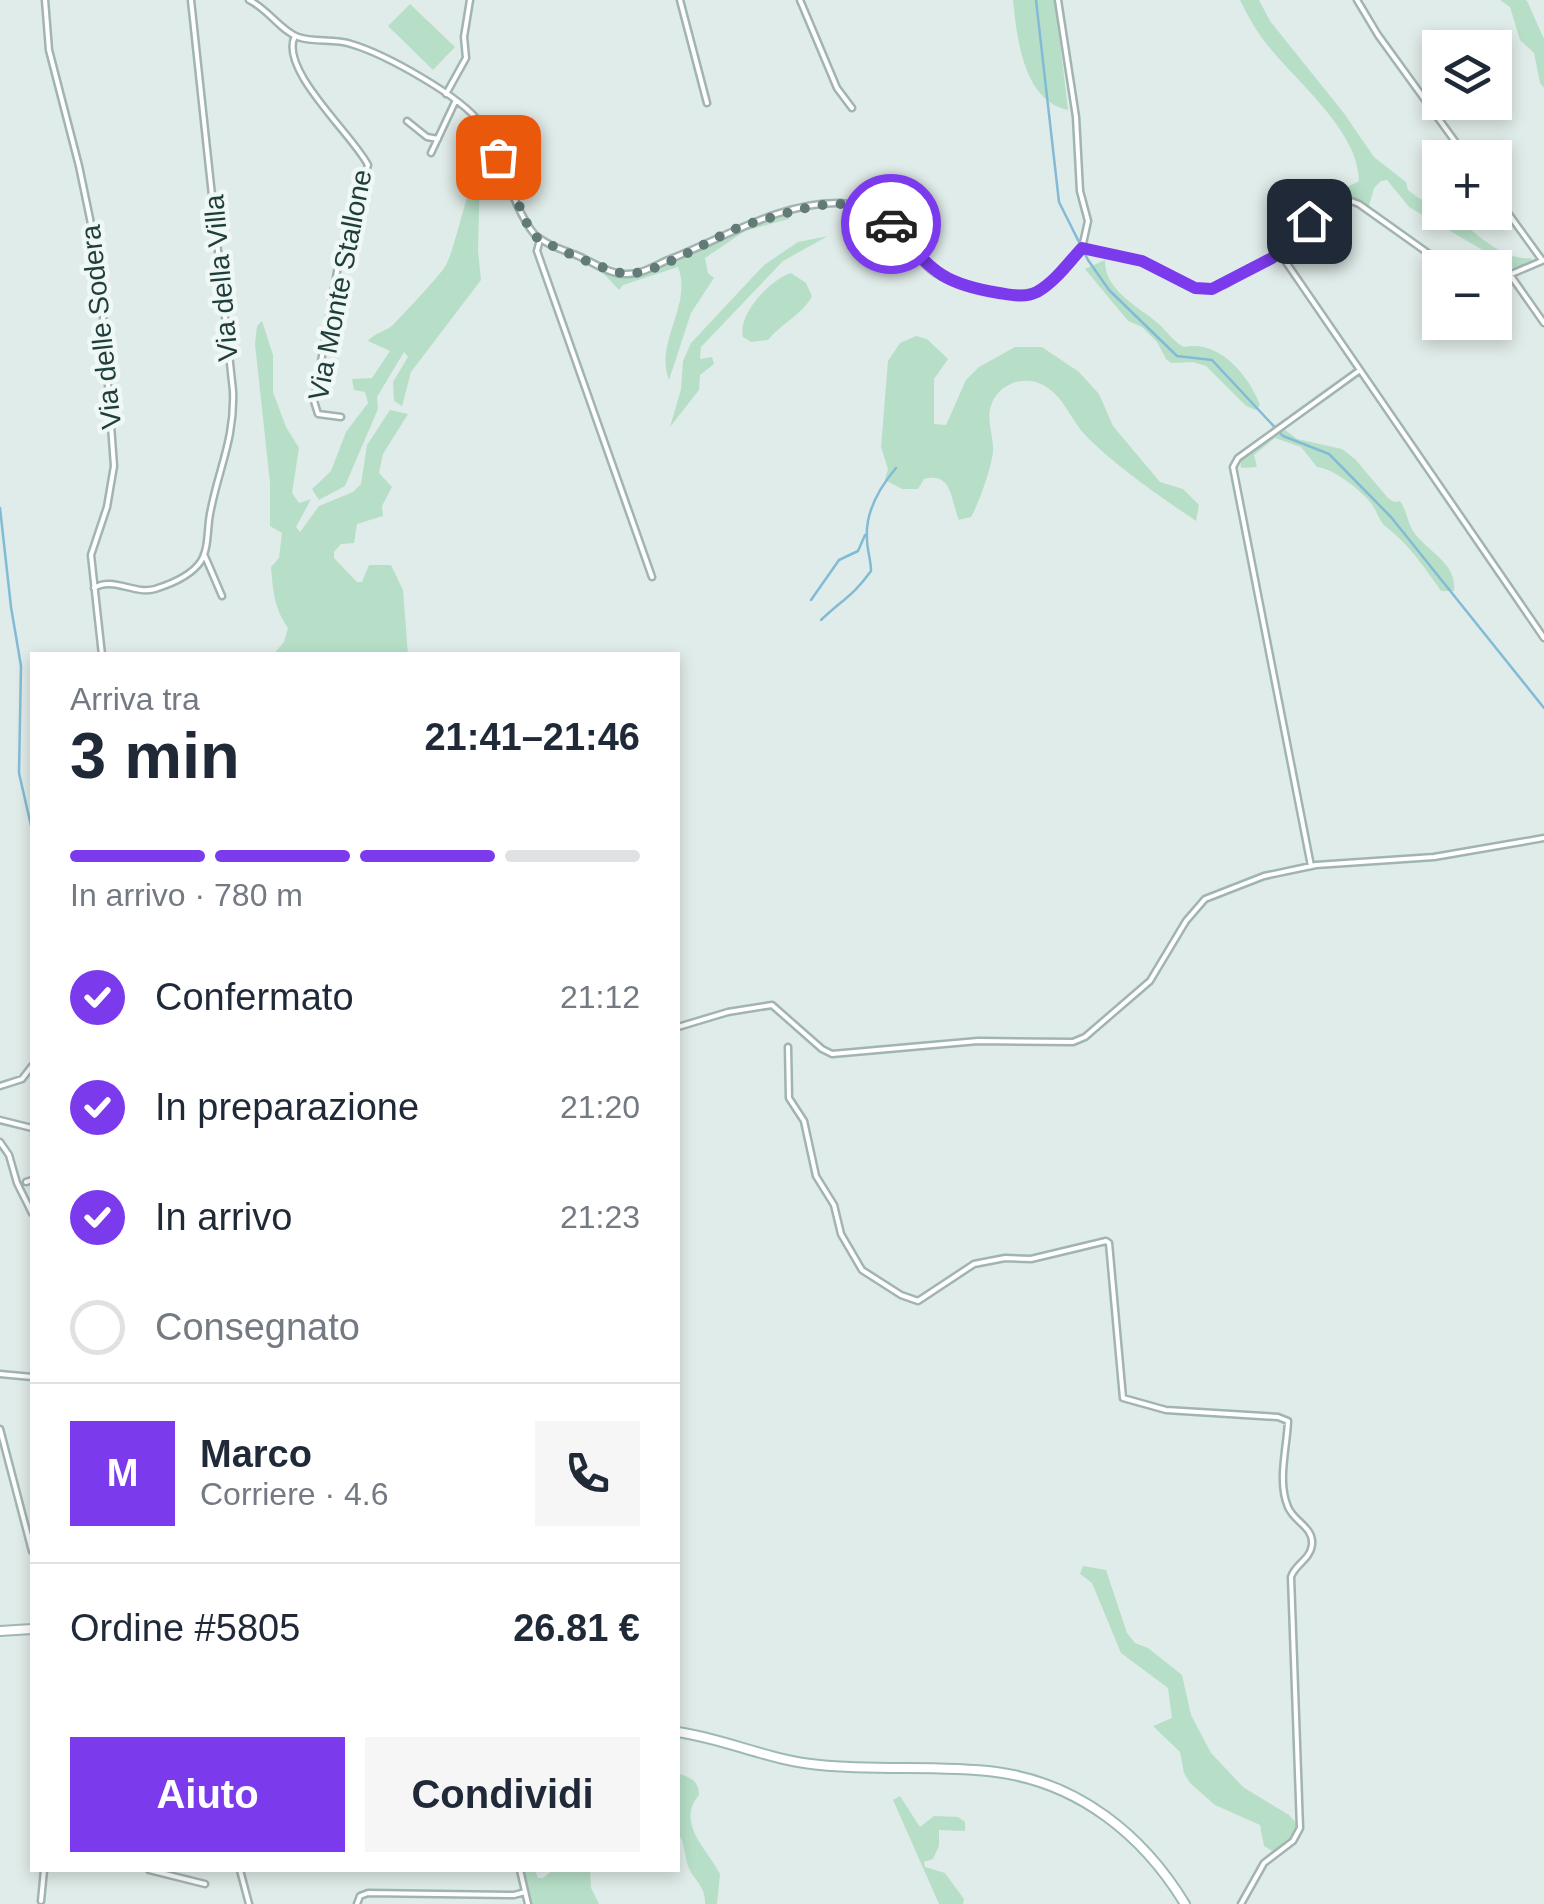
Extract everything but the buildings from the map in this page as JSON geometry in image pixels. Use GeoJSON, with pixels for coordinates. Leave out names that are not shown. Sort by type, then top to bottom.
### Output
{"type":"FeatureCollection","features":[{"type":"Feature","properties":{"kind":"street","name":"Via delle Sodera"},"geometry":{"type":"LineString","coordinates":[[46,0],[49,50],[80,166],[100,262],[114,471],[91,550],[102,652]]}},
{"type":"Feature","properties":{"kind":"street","name":"Via della Villa"},"geometry":{"type":"LineString","coordinates":[[190,0],[233,395],[232,438],[210,512],[204,554]]}},
{"type":"Feature","properties":{"kind":"street"},"geometry":{"type":"LineString","coordinates":[[250,0],[294,36],[351,44],[398,64],[455,102],[482,126],[529,228],[540,239],[625,274],[694,251],[747,224],[815,205],[844,204],[867,208],[882,216],[927,266],[944,278],[1019,296],[1040,290],[1082,248],[1089,223],[1080,191],[1076,120],[1058,0]]}},
{"type":"Feature","properties":{"kind":"street"},"geometry":{"type":"LineString","coordinates":[[445,95],[466,58],[464,38],[470,0]]}},
{"type":"Feature","properties":{"kind":"street"},"geometry":{"type":"LineString","coordinates":[[680,0],[707,103]]}},
{"type":"Feature","properties":{"kind":"street"},"geometry":{"type":"LineString","coordinates":[[800,0],[836,86],[852,108]]}},
{"type":"Feature","properties":{"kind":"street"},"geometry":{"type":"LineString","coordinates":[[1357,0],[1454,140]]}},
{"type":"Feature","properties":{"kind":"street","name":"Via Monte Stallone"},"geometry":{"type":"LineString","coordinates":[[294,36],[292,46],[304,78],[368,166],[341,248],[314,401],[317,413],[341,417]]}},
{"type":"Feature","properties":{"kind":"street"},"geometry":{"type":"LineString","coordinates":[[431,153],[455,102]]}},
{"type":"Feature","properties":{"kind":"street"},"geometry":{"type":"LineString","coordinates":[[406,121],[429,138],[438,139]]}},
{"type":"Feature","properties":{"kind":"street"},"geometry":{"type":"LineString","coordinates":[[1082,248],[1142,261],[1202,290],[1224,285],[1279,252],[1324,204],[1346,199],[1424,250]]}},
{"type":"Feature","properties":{"kind":"street"},"geometry":{"type":"LineString","coordinates":[[1512,218],[1543,260],[1512,275]]}},
{"type":"Feature","properties":{"kind":"street"},"geometry":{"type":"LineString","coordinates":[[540,239],[536,251],[652,577]]}},
{"type":"Feature","properties":{"kind":"street"},"geometry":{"type":"LineString","coordinates":[[1279,252],[1544,638]]}},
{"type":"Feature","properties":{"kind":"street"},"geometry":{"type":"LineString","coordinates":[[1512,279],[1544,323]]}},
{"type":"Feature","properties":{"kind":"street"},"geometry":{"type":"LineString","coordinates":[[1311,866],[1233,467],[1238,458],[1360,370]]}},
{"type":"Feature","properties":{"kind":"street"},"geometry":{"type":"LineString","coordinates":[[94,588],[107,583],[154,589],[190,573],[204,554]]}},
{"type":"Feature","properties":{"kind":"street"},"geometry":{"type":"LineString","coordinates":[[204,554],[222,596]]}},
{"type":"Feature","properties":{"kind":"street"},"geometry":{"type":"LineString","coordinates":[[680,1027],[728,1012],[772,1004],[822,1050],[834,1054],[978,1041],[1075,1041],[1100,1025],[1150,981],[1198,904],[1264,876],[1311,866],[1434,857],[1544,838]]}},
{"type":"Feature","properties":{"kind":"street"},"geometry":{"type":"LineString","coordinates":[[788,1047],[788,1098],[806,1125],[808,1150],[817,1179],[834,1206],[842,1234],[865,1272],[906,1298],[918,1301],[982,1261],[1031,1259],[1107,1241],[1122,1398],[1166,1410],[1288,1421],[1284,1454],[1287,1502],[1310,1532],[1312,1542],[1309,1554],[1290,1577],[1300,1828],[1294,1841],[1264,1863],[1241,1904]]}},
{"type":"Feature","properties":{"kind":"street"},"geometry":{"type":"LineString","coordinates":[[0,1086],[22,1079],[30,1069]]}},
{"type":"Feature","properties":{"kind":"street"},"geometry":{"type":"LineString","coordinates":[[0,1120],[30,1128]]}},
{"type":"Feature","properties":{"kind":"street"},"geometry":{"type":"LineString","coordinates":[[0,1142],[30,1209]]}},
{"type":"Feature","properties":{"kind":"street"},"geometry":{"type":"LineString","coordinates":[[0,1374],[30,1377]]}},
{"type":"Feature","properties":{"kind":"street"},"geometry":{"type":"LineString","coordinates":[[0,1428],[30,1543]]}},
{"type":"Feature","properties":{"kind":"street"},"geometry":{"type":"LineString","coordinates":[[0,1631],[30,1630]]}},
{"type":"Feature","properties":{"kind":"street"},"geometry":{"type":"LineString","coordinates":[[680,1732],[806,1764],[987,1772],[1044,1784],[1078,1798],[1129,1832],[1185,1904]]}},
{"type":"Feature","properties":{"kind":"street"},"geometry":{"type":"LineString","coordinates":[[41,1901],[44,1872]]}},
{"type":"Feature","properties":{"kind":"street"},"geometry":{"type":"LineString","coordinates":[[158,1872],[206,1884]]}},
{"type":"Feature","properties":{"kind":"street"},"geometry":{"type":"LineString","coordinates":[[241,1872],[249,1904]]}},
{"type":"Feature","properties":{"kind":"street"},"geometry":{"type":"LineString","coordinates":[[521,1872],[528,1904]]}},
{"type":"Feature","properties":{"kind":"street"},"geometry":{"type":"LineString","coordinates":[[357,1904],[361,1895],[368,1893],[514,1896],[526,1892]]}},
{"type":"Feature","properties":{"kind":"street"},"geometry":{"type":"LineString","coordinates":[[514,1896],[514,1904]]}},
{"type":"Feature","properties":{"kind":"green space"},"geometry":{"type":"Polygon","coordinates":[[[1013,0],[1055,0],[1068,110],[1053,104],[1032,81],[1020,49],[1013,0]]]}},
{"type":"Feature","properties":{"kind":"green space"},"geometry":{"type":"Polygon","coordinates":[[[1240,0],[1259,0],[1270,21],[1374,157],[1422,200],[1422,215],[1409,207],[1387,180],[1374,188],[1369,206],[1354,198],[1338,196],[1338,192],[1359,181],[1349,144],[1325,109],[1253,24],[1240,0]]]}},
{"type":"Feature","properties":{"kind":"green space"},"geometry":{"type":"Polygon","coordinates":[[[1500,0],[1528,3],[1544,39],[1544,88],[1534,53],[1520,40],[1510,7],[1500,0]]]}},
{"type":"Feature","properties":{"kind":"green space"},"geometry":{"type":"Polygon","coordinates":[[[410,4],[455,47],[433,70],[388,26],[410,4]]]}},
{"type":"Feature","properties":{"kind":"green space"},"geometry":{"type":"Polygon","coordinates":[[[480,171],[481,280],[411,372],[402,406],[394,401],[393,382],[408,357],[404,352],[377,397],[378,409],[345,486],[319,500],[312,489],[331,471],[346,432],[368,403],[365,392],[354,390],[352,379],[372,378],[390,351],[368,341],[394,324],[446,265],[471,187],[480,171]]]}},
{"type":"Feature","properties":{"kind":"green space"},"geometry":{"type":"Polygon","coordinates":[[[790,215],[789,219],[745,231],[705,258],[708,273],[714,278],[691,313],[669,380],[666,352],[681,295],[678,267],[623,285],[619,290],[601,271],[618,276],[644,273],[742,229],[790,215]]]}},
{"type":"Feature","properties":{"kind":"green space"},"geometry":{"type":"Polygon","coordinates":[[[1448,230],[1472,230],[1500,250],[1483,250],[1448,230]]]}},
{"type":"Feature","properties":{"kind":"green space"},"geometry":{"type":"Polygon","coordinates":[[[828,236],[783,261],[701,347],[700,359],[712,357],[714,364],[700,375],[699,390],[670,427],[681,389],[683,361],[691,343],[764,265],[798,242],[828,236]]]}},
{"type":"Feature","properties":{"kind":"green space"},"geometry":{"type":"Polygon","coordinates":[[[1512,256],[1531,258],[1533,262],[1517,270],[1512,267],[1512,256]]]}},
{"type":"Feature","properties":{"kind":"green space"},"geometry":{"type":"Polygon","coordinates":[[[1105,260],[1115,288],[1175,341],[1184,347],[1209,349],[1231,362],[1255,393],[1260,405],[1256,410],[1246,406],[1206,366],[1171,363],[1166,359],[1157,342],[1142,327],[1128,321],[1085,269],[1105,260]]]}},
{"type":"Feature","properties":{"kind":"green space"},"geometry":{"type":"Polygon","coordinates":[[[791,273],[806,283],[812,296],[808,303],[768,340],[751,342],[743,337],[750,308],[774,282],[791,273]]]}},
{"type":"Feature","properties":{"kind":"green space"},"geometry":{"type":"Polygon","coordinates":[[[262,321],[273,355],[273,392],[299,448],[292,493],[299,503],[311,499],[296,527],[300,532],[319,506],[353,492],[361,484],[367,445],[390,410],[408,414],[383,454],[379,473],[392,487],[382,506],[383,516],[357,524],[354,543],[341,544],[334,552],[334,558],[357,582],[362,582],[369,565],[391,565],[403,590],[408,652],[276,652],[288,628],[277,606],[271,567],[279,558],[282,533],[270,526],[270,483],[255,344],[257,326],[262,321]]]}},
{"type":"Feature","properties":{"kind":"green space"},"geometry":{"type":"Polygon","coordinates":[[[916,336],[927,339],[948,359],[934,379],[934,424],[946,425],[966,380],[979,367],[1015,347],[1042,347],[1079,372],[1099,394],[1113,426],[1160,482],[1183,489],[1199,505],[1196,521],[1111,459],[1086,436],[1055,394],[1034,381],[1018,381],[1004,387],[994,399],[989,417],[992,459],[971,517],[959,520],[949,490],[941,480],[924,479],[918,489],[902,489],[885,480],[888,469],[881,447],[888,361],[900,343],[916,336]]]}},
{"type":"Feature","properties":{"kind":"green space"},"geometry":{"type":"Polygon","coordinates":[[[1284,429],[1297,439],[1342,449],[1388,498],[1400,501],[1413,531],[1451,572],[1454,591],[1441,591],[1409,548],[1383,524],[1363,494],[1339,476],[1317,467],[1301,447],[1275,438],[1254,455],[1257,467],[1241,468],[1240,459],[1284,429]]]}},
{"type":"Feature","properties":{"kind":"green space"},"geometry":{"type":"Polygon","coordinates":[[[1083,1566],[1106,1570],[1127,1633],[1135,1643],[1148,1648],[1182,1675],[1191,1715],[1211,1753],[1243,1787],[1289,1815],[1298,1825],[1293,1839],[1272,1851],[1264,1846],[1260,1825],[1215,1805],[1190,1783],[1180,1752],[1153,1726],[1172,1718],[1168,1688],[1121,1653],[1092,1583],[1080,1574],[1083,1566]]]}},
{"type":"Feature","properties":{"kind":"green space"},"geometry":{"type":"Polygon","coordinates":[[[680,1774],[698,1787],[699,1795],[690,1816],[696,1836],[720,1874],[717,1904],[705,1904],[683,1845],[680,1774]]]}},
{"type":"Feature","properties":{"kind":"green space"},"geometry":{"type":"Polygon","coordinates":[[[900,1796],[920,1827],[934,1816],[958,1817],[965,1822],[965,1831],[939,1830],[939,1846],[933,1859],[924,1862],[925,1867],[945,1873],[964,1899],[963,1904],[939,1904],[893,1800],[900,1796]]]}},
{"type":"Feature","properties":{"kind":"green space"},"geometry":{"type":"Polygon","coordinates":[[[523,1872],[536,1872],[538,1878],[543,1878],[550,1872],[590,1872],[591,1888],[599,1904],[530,1904],[523,1872]]]}},
{"type":"Feature","properties":{"kind":"waterway"},"geometry":{"type":"LineString","coordinates":[[1036,0],[1059,202],[1088,260],[1109,290],[1177,356],[1212,360],[1283,436],[1329,454],[1391,517],[1544,708]]}},
{"type":"Feature","properties":{"kind":"waterway"},"geometry":{"type":"LineString","coordinates":[[821,620],[871,571],[868,520],[879,492],[896,468]]}},
{"type":"Feature","properties":{"kind":"waterway"},"geometry":{"type":"LineString","coordinates":[[0,508],[21,666],[19,773],[30,821]]}},
{"type":"Feature","properties":{"kind":"waterway"},"geometry":{"type":"LineString","coordinates":[[811,600],[839,560],[858,551],[865,535]]}},
{"type":"Feature","properties":{"kind":"way so far"},"geometry":{"type":"LineString","coordinates":[[498,157],[536,237],[620,274],[646,270],[743,226],[815,205],[858,206],[879,214],[891,224]]}},
{"type":"Feature","properties":{"kind":"route"},"geometry":{"type":"LineString","coordinates":[[891,224],[927,266],[944,278],[980,290],[1024,296],[1047,284],[1082,248],[1142,261],[1197,289],[1219,287],[1276,254],[1309,221]]}}]}
